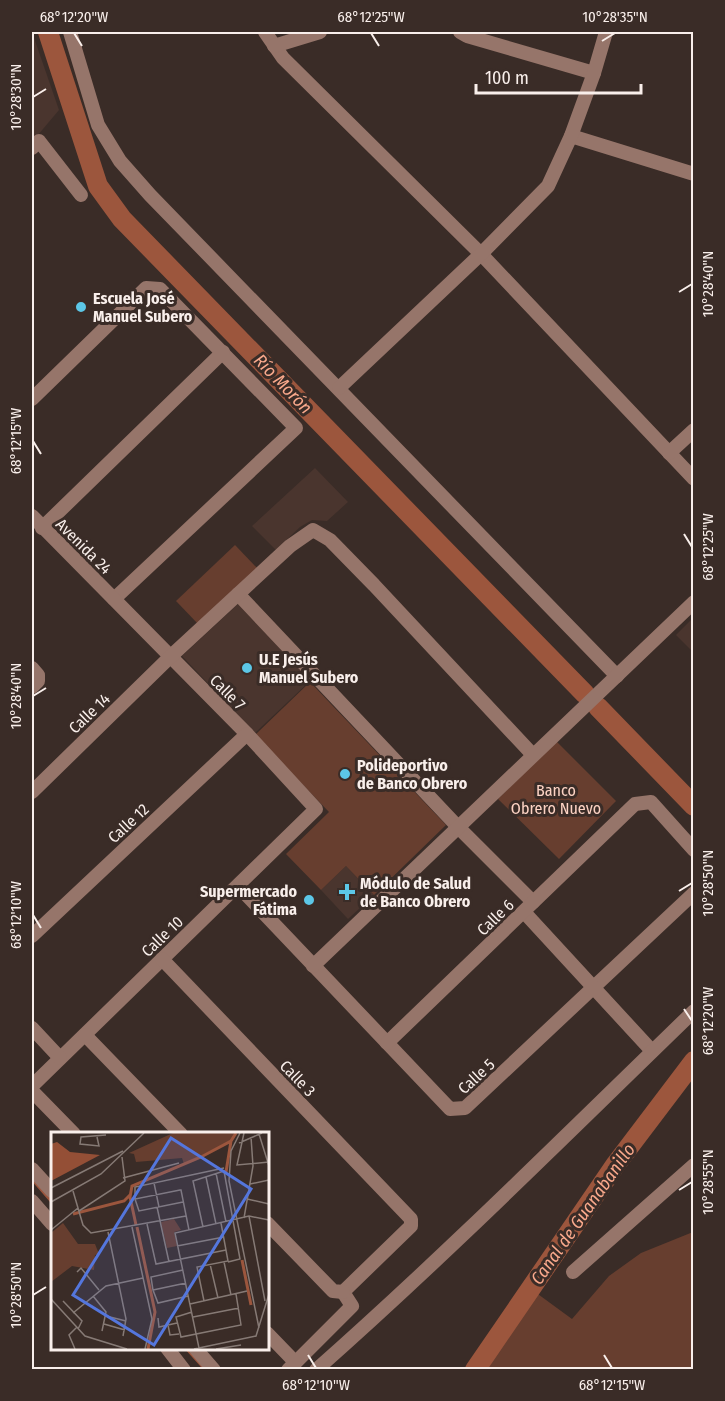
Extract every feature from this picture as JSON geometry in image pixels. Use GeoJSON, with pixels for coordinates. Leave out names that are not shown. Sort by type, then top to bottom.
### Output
{"type":"FeatureCollection","features":[{"type":"Feature","properties":{"kind":"street"},"geometry":{"type":"LineString","coordinates":[[70,32],[98,125],[120,161],[150,195],[617,676]]}},
{"type":"Feature","properties":{"kind":"street"},"geometry":{"type":"LineString","coordinates":[[265,32],[283,58],[480,254],[693,479]]}},
{"type":"Feature","properties":{"kind":"street"},"geometry":{"type":"LineString","coordinates":[[274,46],[320,32]]}},
{"type":"Feature","properties":{"kind":"street"},"geometry":{"type":"LineString","coordinates":[[460,32],[467,36],[594,72]]}},
{"type":"Feature","properties":{"kind":"street"},"geometry":{"type":"LineString","coordinates":[[339,388],[548,186],[572,136],[606,32]]}},
{"type":"Feature","properties":{"kind":"street"},"geometry":{"type":"LineString","coordinates":[[572,136],[693,174]]}},
{"type":"Feature","properties":{"kind":"street"},"geometry":{"type":"LineString","coordinates":[[32,148],[39,141],[81,195]]}},
{"type":"Feature","properties":{"kind":"street"},"geometry":{"type":"LineString","coordinates":[[32,399],[147,288],[160,288],[296,428],[114,599]]}},
{"type":"Feature","properties":{"kind":"street"},"geometry":{"type":"LineString","coordinates":[[42,528],[223,352]]}},
{"type":"Feature","properties":{"kind":"street"},"geometry":{"type":"LineString","coordinates":[[669,453],[693,430]]}},
{"type":"Feature","properties":{"kind":"street","name":"Avenida 24"},"geometry":{"type":"LineString","coordinates":[[32,516],[114,599]]}},
{"type":"Feature","properties":{"kind":"street","name":"Calle 14"},"geometry":{"type":"LineString","coordinates":[[32,792],[170,657],[290,546],[313,530],[330,540],[374,585],[532,755]]}},
{"type":"Feature","properties":{"kind":"street"},"geometry":{"type":"LineString","coordinates":[[238,594],[458,827],[529,907],[593,988],[652,1051]]}},
{"type":"Feature","properties":{"kind":"street","name":"Calle 7"},"geometry":{"type":"LineString","coordinates":[[114,599],[316,809]]}},
{"type":"Feature","properties":{"kind":"street"},"geometry":{"type":"LineString","coordinates":[[313,966],[693,602]]}},
{"type":"Feature","properties":{"kind":"street","name":"Calle 12"},"geometry":{"type":"LineString","coordinates":[[32,936],[247,735]]}},
{"type":"Feature","properties":{"kind":"street","name":"Calle 6"},"geometry":{"type":"LineString","coordinates":[[387,1043],[635,804],[651,802],[693,850]]}},
{"type":"Feature","properties":{"kind":"street","name":"Calle 10"},"geometry":{"type":"LineString","coordinates":[[32,1089],[60,1058],[316,809]]}},
{"type":"Feature","properties":{"kind":"street","name":"Calle 5"},"geometry":{"type":"LineString","coordinates":[[238,886],[450,1109],[465,1108],[693,894]]}},
{"type":"Feature","properties":{"kind":"street","name":"Calle 3"},"geometry":{"type":"LineString","coordinates":[[162,960],[411,1219],[411,1226],[343,1292]]}},
{"type":"Feature","properties":{"kind":"street"},"geometry":{"type":"LineString","coordinates":[[316,1370],[442,1255],[693,1011]]}},
{"type":"Feature","properties":{"kind":"street"},"geometry":{"type":"LineString","coordinates":[[32,1028],[60,1058]]}},
{"type":"Feature","properties":{"kind":"street"},"geometry":{"type":"LineString","coordinates":[[85,1035],[179,1132]]}},
{"type":"Feature","properties":{"kind":"street"},"geometry":{"type":"LineString","coordinates":[[32,1089],[72,1132]]}},
{"type":"Feature","properties":{"kind":"street"},"geometry":{"type":"LineString","coordinates":[[573,1272],[693,1165]]}},
{"type":"Feature","properties":{"kind":"street"},"geometry":{"type":"LineString","coordinates":[[32,1169],[51,1190]]}},
{"type":"Feature","properties":{"kind":"street"},"geometry":{"type":"LineString","coordinates":[[32,1201],[51,1223]]}},
{"type":"Feature","properties":{"kind":"street"},"geometry":{"type":"LineString","coordinates":[[268,1224],[333,1291],[343,1292],[352,1306],[292,1366],[268,1334]]}},
{"type":"Feature","properties":{"kind":"street"},"geometry":{"type":"LineString","coordinates":[[169,1350],[184,1370]]}},
{"type":"Feature","properties":{"kind":"street"},"geometry":{"type":"LineString","coordinates":[[197,1350],[214,1370]]}},
{"type":"Feature","properties":{"kind":"shaded area"},"geometry":{"type":"Polygon","coordinates":[[[32,32],[59,110],[32,142],[32,32]]]}},
{"type":"Feature","properties":{"kind":"shaded area"},"geometry":{"type":"Polygon","coordinates":[[[315,468],[348,502],[327,521],[312,520],[300,527],[276,550],[252,526],[315,468]]]}},
{"type":"Feature","properties":{"kind":"shaded area","name":"U.E Jesús Manuel Subero"},"geometry":{"type":"Polygon","coordinates":[[[239,603],[311,680],[255,733],[182,656],[239,603]]]}},
{"type":"Feature","properties":{"kind":"shaded area"},"geometry":{"type":"Polygon","coordinates":[[[693,618],[693,652],[676,635],[693,618]]]}},
{"type":"Feature","properties":{"kind":"shaded area","name":"Módulo de Salud de Banco Obrero"},"geometry":{"type":"Polygon","coordinates":[[[346,866],[374,895],[348,919],[321,890],[346,866]]]}},
{"type":"Feature","properties":{"kind":"green space"},"geometry":{"type":"Polygon","coordinates":[[[235,545],[258,569],[199,625],[176,601],[235,545]]]}},
{"type":"Feature","properties":{"kind":"green space","name":"Polideportivo de Banco Obrero"},"geometry":{"type":"Polygon","coordinates":[[[310,682],[446,825],[374,895],[346,866],[321,890],[286,854],[329,812],[255,735],[310,682]]]}},
{"type":"Feature","properties":{"kind":"green space","name":"Banco Obrero Nuevo"},"geometry":{"type":"Polygon","coordinates":[[[556,741],[616,801],[559,859],[498,799],[556,741]]]}},
{"type":"Feature","properties":{"kind":"green space"},"geometry":{"type":"Polygon","coordinates":[[[693,1232],[693,1369],[475,1369],[531,1289],[572,1319],[609,1276],[641,1253],[693,1232]]]}},
{"type":"Feature","properties":{"kind":"waterway","name":"Río Morón"},"geometry":{"type":"LineString","coordinates":[[48,32],[98,186],[122,219],[585,694]]}},
{"type":"Feature","properties":{"kind":"waterway","name":"Canal de Guanabanillo"},"geometry":{"type":"LineString","coordinates":[[598,707],[694,806]]}},
{"type":"Feature","properties":{"kind":"waterway","name":"Canal de Guanabanillo"},"geometry":{"type":"LineString","coordinates":[[475,1370],[616,1164],[694,1061]]}},
{"type":"Feature","properties":{"kind":"waterway"},"geometry":{"type":"LineString","coordinates":[[32,1179],[51,1201]]}},
{"type":"Feature","properties":{"kind":"waterway"},"geometry":{"type":"LineString","coordinates":[[188,1350],[203,1367]]}},
{"type":"Feature","properties":{"kind":"place","name":"Escuela José Manuel Subero"},"geometry":{"type":"Point","coordinates":[81,307]}},
{"type":"Feature","properties":{"kind":"place","name":"U.E Jesús Manuel Subero"},"geometry":{"type":"Point","coordinates":[247,668]}},
{"type":"Feature","properties":{"kind":"place","name":"Polideportivo de Banco Obrero"},"geometry":{"type":"Point","coordinates":[345,774]}},
{"type":"Feature","properties":{"kind":"place","name":"Módulo de Salud de Banco Obrero"},"geometry":{"type":"Point","coordinates":[347,892]}},
{"type":"Feature","properties":{"kind":"place","name":"Supermercado Fátima"},"geometry":{"type":"Point","coordinates":[309,900]}}]}
